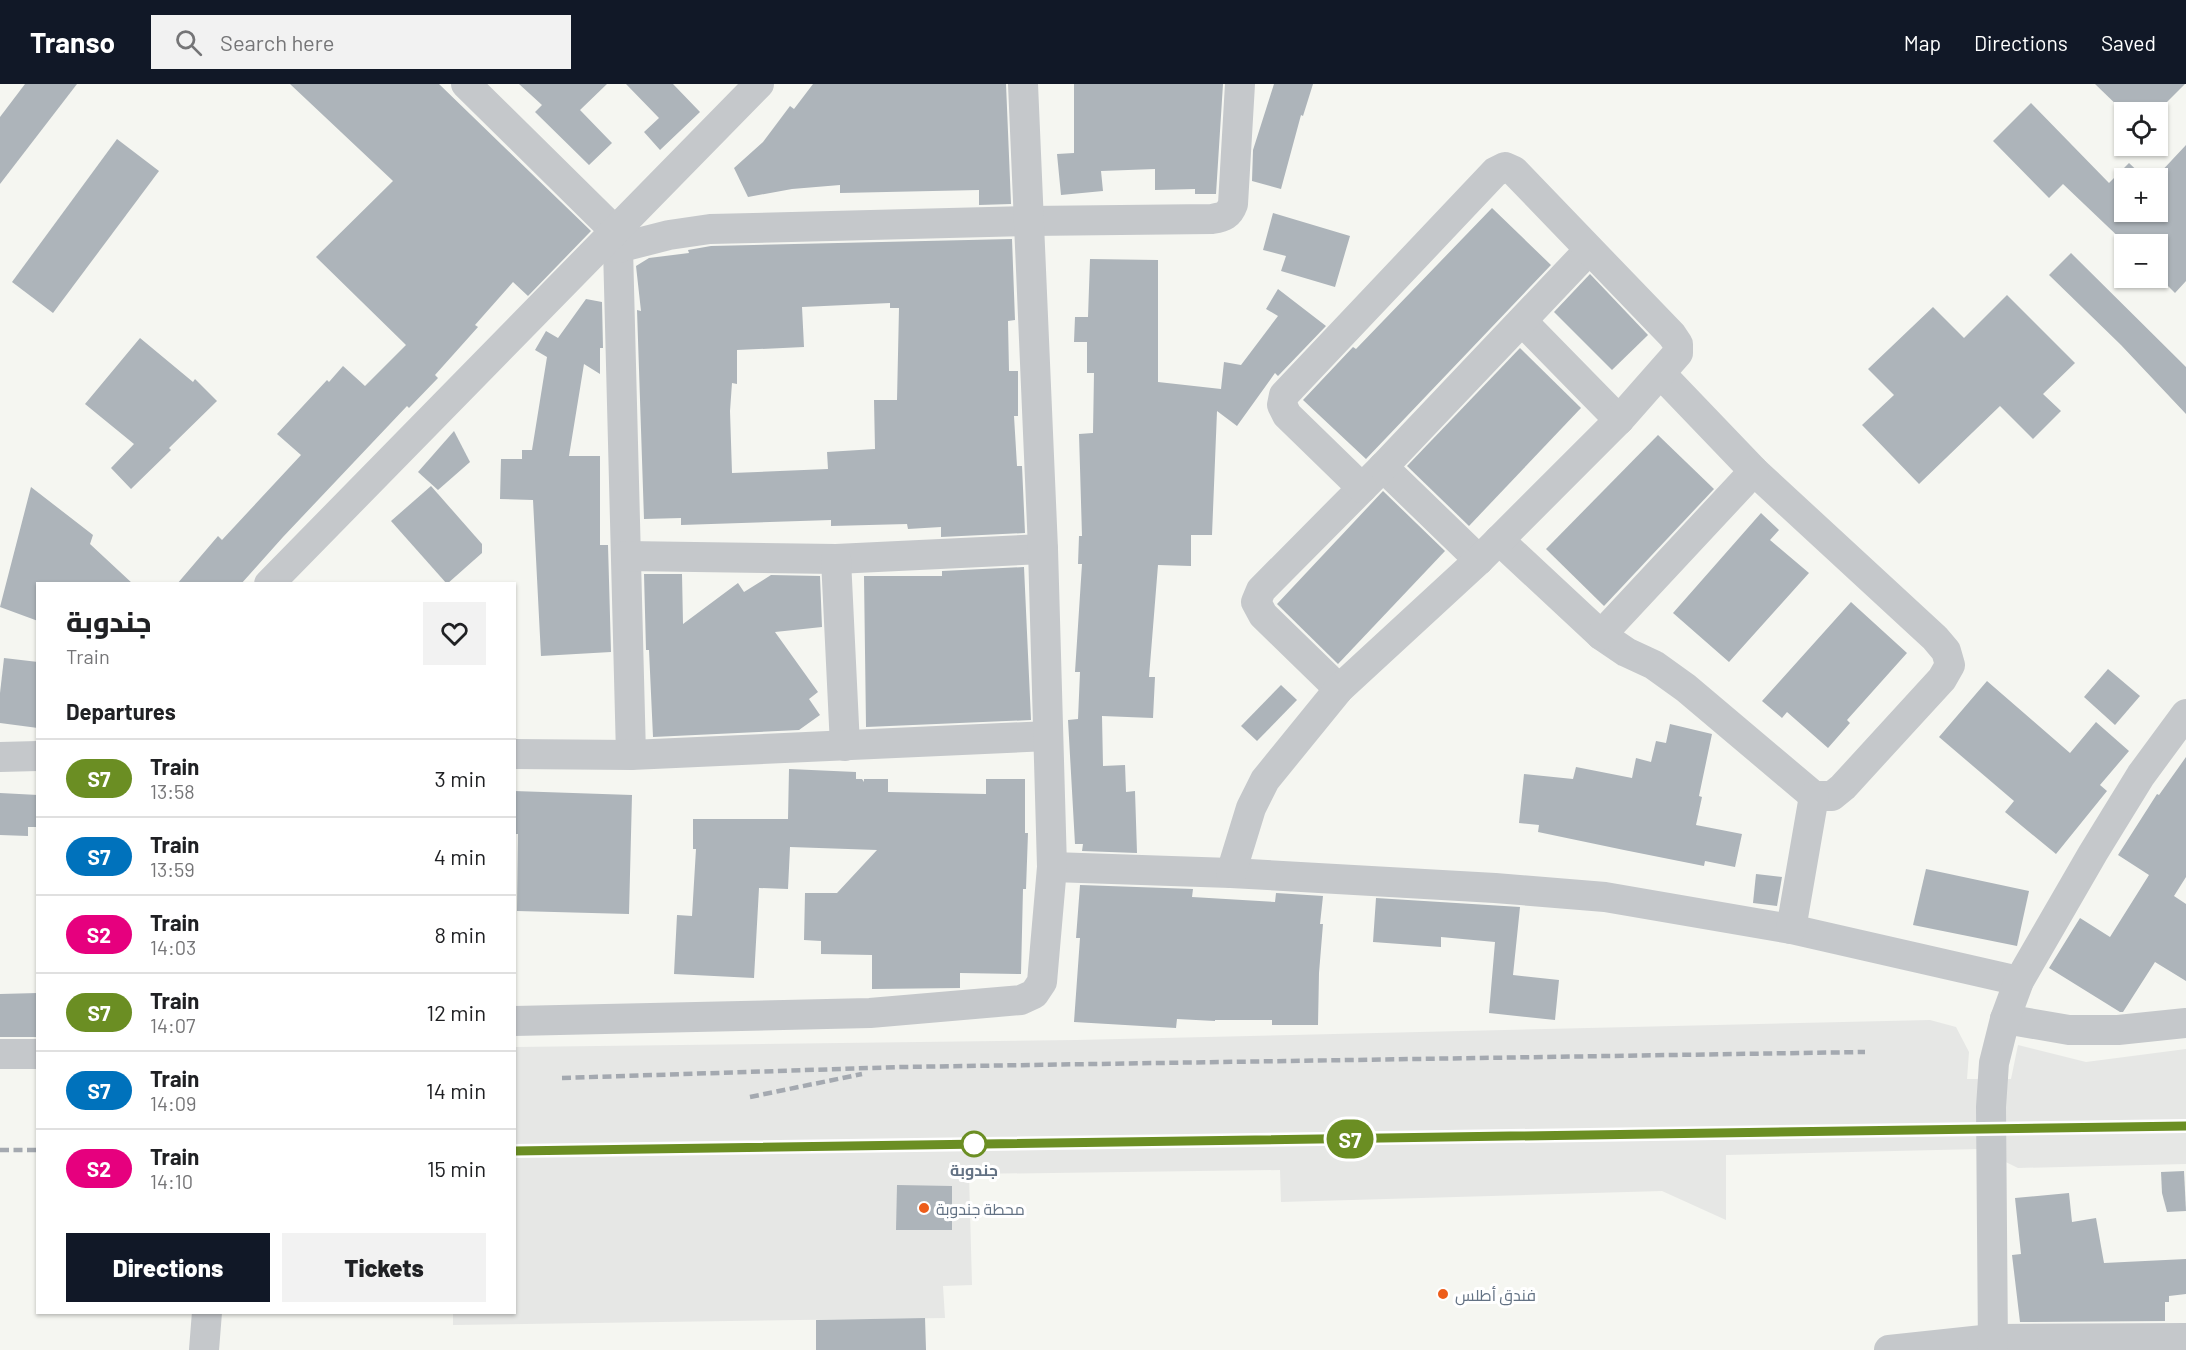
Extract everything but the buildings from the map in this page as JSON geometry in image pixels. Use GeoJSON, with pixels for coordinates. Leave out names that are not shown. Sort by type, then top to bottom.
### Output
{"type":"FeatureCollection","features":[{"type":"Feature","properties":{"kind":"street"},"geometry":{"type":"LineString","coordinates":[[466,84],[616,239],[631,755]]}},
{"type":"Feature","properties":{"kind":"street"},"geometry":{"type":"LineString","coordinates":[[271,582],[616,239],[759,84]]}},
{"type":"Feature","properties":{"kind":"street"},"geometry":{"type":"LineString","coordinates":[[516,1021],[870,1013],[1021,1000],[1034,994],[1042,982],[1052,867],[1043,549],[1023,84]]}},
{"type":"Feature","properties":{"kind":"street"},"geometry":{"type":"LineString","coordinates":[[616,239],[710,229],[1222,218],[1230,213],[1233,204],[1240,84]]}},
{"type":"Feature","properties":{"kind":"street"},"geometry":{"type":"LineString","coordinates":[[1231,873],[1251,808],[1265,780],[1339,689],[1489,550],[1619,420],[1678,353],[1678,344],[1672,335],[1514,171],[1505,167],[1495,172],[1284,395],[1282,405],[1287,415],[1362,488]]}},
{"type":"Feature","properties":{"kind":"street"},"geometry":{"type":"LineString","coordinates":[[1339,689],[1263,615],[1256,602],[1261,590],[1383,467],[1589,250]]}},
{"type":"Feature","properties":{"kind":"street"},"geometry":{"type":"LineString","coordinates":[[1522,321],[1619,420]]}},
{"type":"Feature","properties":{"kind":"street"},"geometry":{"type":"LineString","coordinates":[[1383,467],[1601,635],[1626,652],[1654,665],[1686,688],[1814,796],[1832,796],[1843,788],[1942,679],[1950,665],[1946,651],[1935,638],[1754,471],[1661,374]]}},
{"type":"Feature","properties":{"kind":"street"},"geometry":{"type":"LineString","coordinates":[[1601,635],[1754,471]]}},
{"type":"Feature","properties":{"kind":"street"},"geometry":{"type":"LineString","coordinates":[[626,556],[836,559],[1043,549]]}},
{"type":"Feature","properties":{"kind":"street"},"geometry":{"type":"LineString","coordinates":[[836,559],[845,746]]}},
{"type":"Feature","properties":{"kind":"street"},"geometry":{"type":"LineString","coordinates":[[1993,1345],[1991,1107],[1994,1063],[2005,1019],[2019,981],[2093,853],[2140,775],[2186,714]]}},
{"type":"Feature","properties":{"kind":"street"},"geometry":{"type":"LineString","coordinates":[[516,754],[631,755],[1048,736]]}},
{"type":"Feature","properties":{"kind":"street"},"geometry":{"type":"LineString","coordinates":[[0,757],[36,756]]}},
{"type":"Feature","properties":{"kind":"street"},"geometry":{"type":"LineString","coordinates":[[1791,929],[1814,796]]}},
{"type":"Feature","properties":{"kind":"street"},"geometry":{"type":"LineString","coordinates":[[1052,867],[1231,873],[1495,888],[1605,897],[1791,929],[2019,981]]}},
{"type":"Feature","properties":{"kind":"street"},"geometry":{"type":"LineString","coordinates":[[2005,1019],[2068,1030],[2118,1030],[2186,1023]]}},
{"type":"Feature","properties":{"kind":"street"},"geometry":{"type":"LineString","coordinates":[[0,1054],[36,1054]]}},
{"type":"Feature","properties":{"kind":"street"},"geometry":{"type":"LineString","coordinates":[[204,1350],[207,1314]]}},
{"type":"Feature","properties":{"kind":"street"},"geometry":{"type":"LineString","coordinates":[[1889,1350],[2186,1338]]}},
{"type":"Feature","properties":{"kind":"shaded area"},"geometry":{"type":"Polygon","coordinates":[[[1930,1020],[1956,1027],[1969,1052],[1967,1079],[2011,1079],[2018,1045],[2086,1062],[2186,1049],[2186,1164],[2018,1168],[1979,1149],[1726,1155],[1726,1220],[1662,1191],[1281,1202],[1280,1170],[969,1174],[972,1285],[943,1286],[945,1318],[453,1325],[453,1314],[516,1314],[516,1047],[1076,1040],[1930,1020]]]}},
{"type":"Feature","properties":{"kind":"railway"},"geometry":{"type":"LineString","coordinates":[[562,1078],[901,1067],[1865,1052]]}},
{"type":"Feature","properties":{"kind":"railway"},"geometry":{"type":"LineString","coordinates":[[750,1097],[862,1074]]}},
{"type":"Feature","properties":{"kind":"railway"},"geometry":{"type":"LineString","coordinates":[[516,1151],[2186,1126]]}},
{"type":"Feature","properties":{"kind":"railway"},"geometry":{"type":"LineString","coordinates":[[0,1150],[36,1150]]}},
{"type":"Feature","properties":{"kind":"train","name":"S7"},"geometry":{"type":"LineString","coordinates":[[516,1151],[2186,1126]]}},
{"type":"Feature","properties":{"kind":"place","name":"جندوبة"},"geometry":{"type":"Point","coordinates":[974,1144]}},
{"type":"Feature","properties":{"kind":"place","name":"محطة جندوبة"},"geometry":{"type":"Point","coordinates":[924,1208]}},
{"type":"Feature","properties":{"kind":"place","name":"فندق أطلس"},"geometry":{"type":"Point","coordinates":[1443,1294]}}]}
